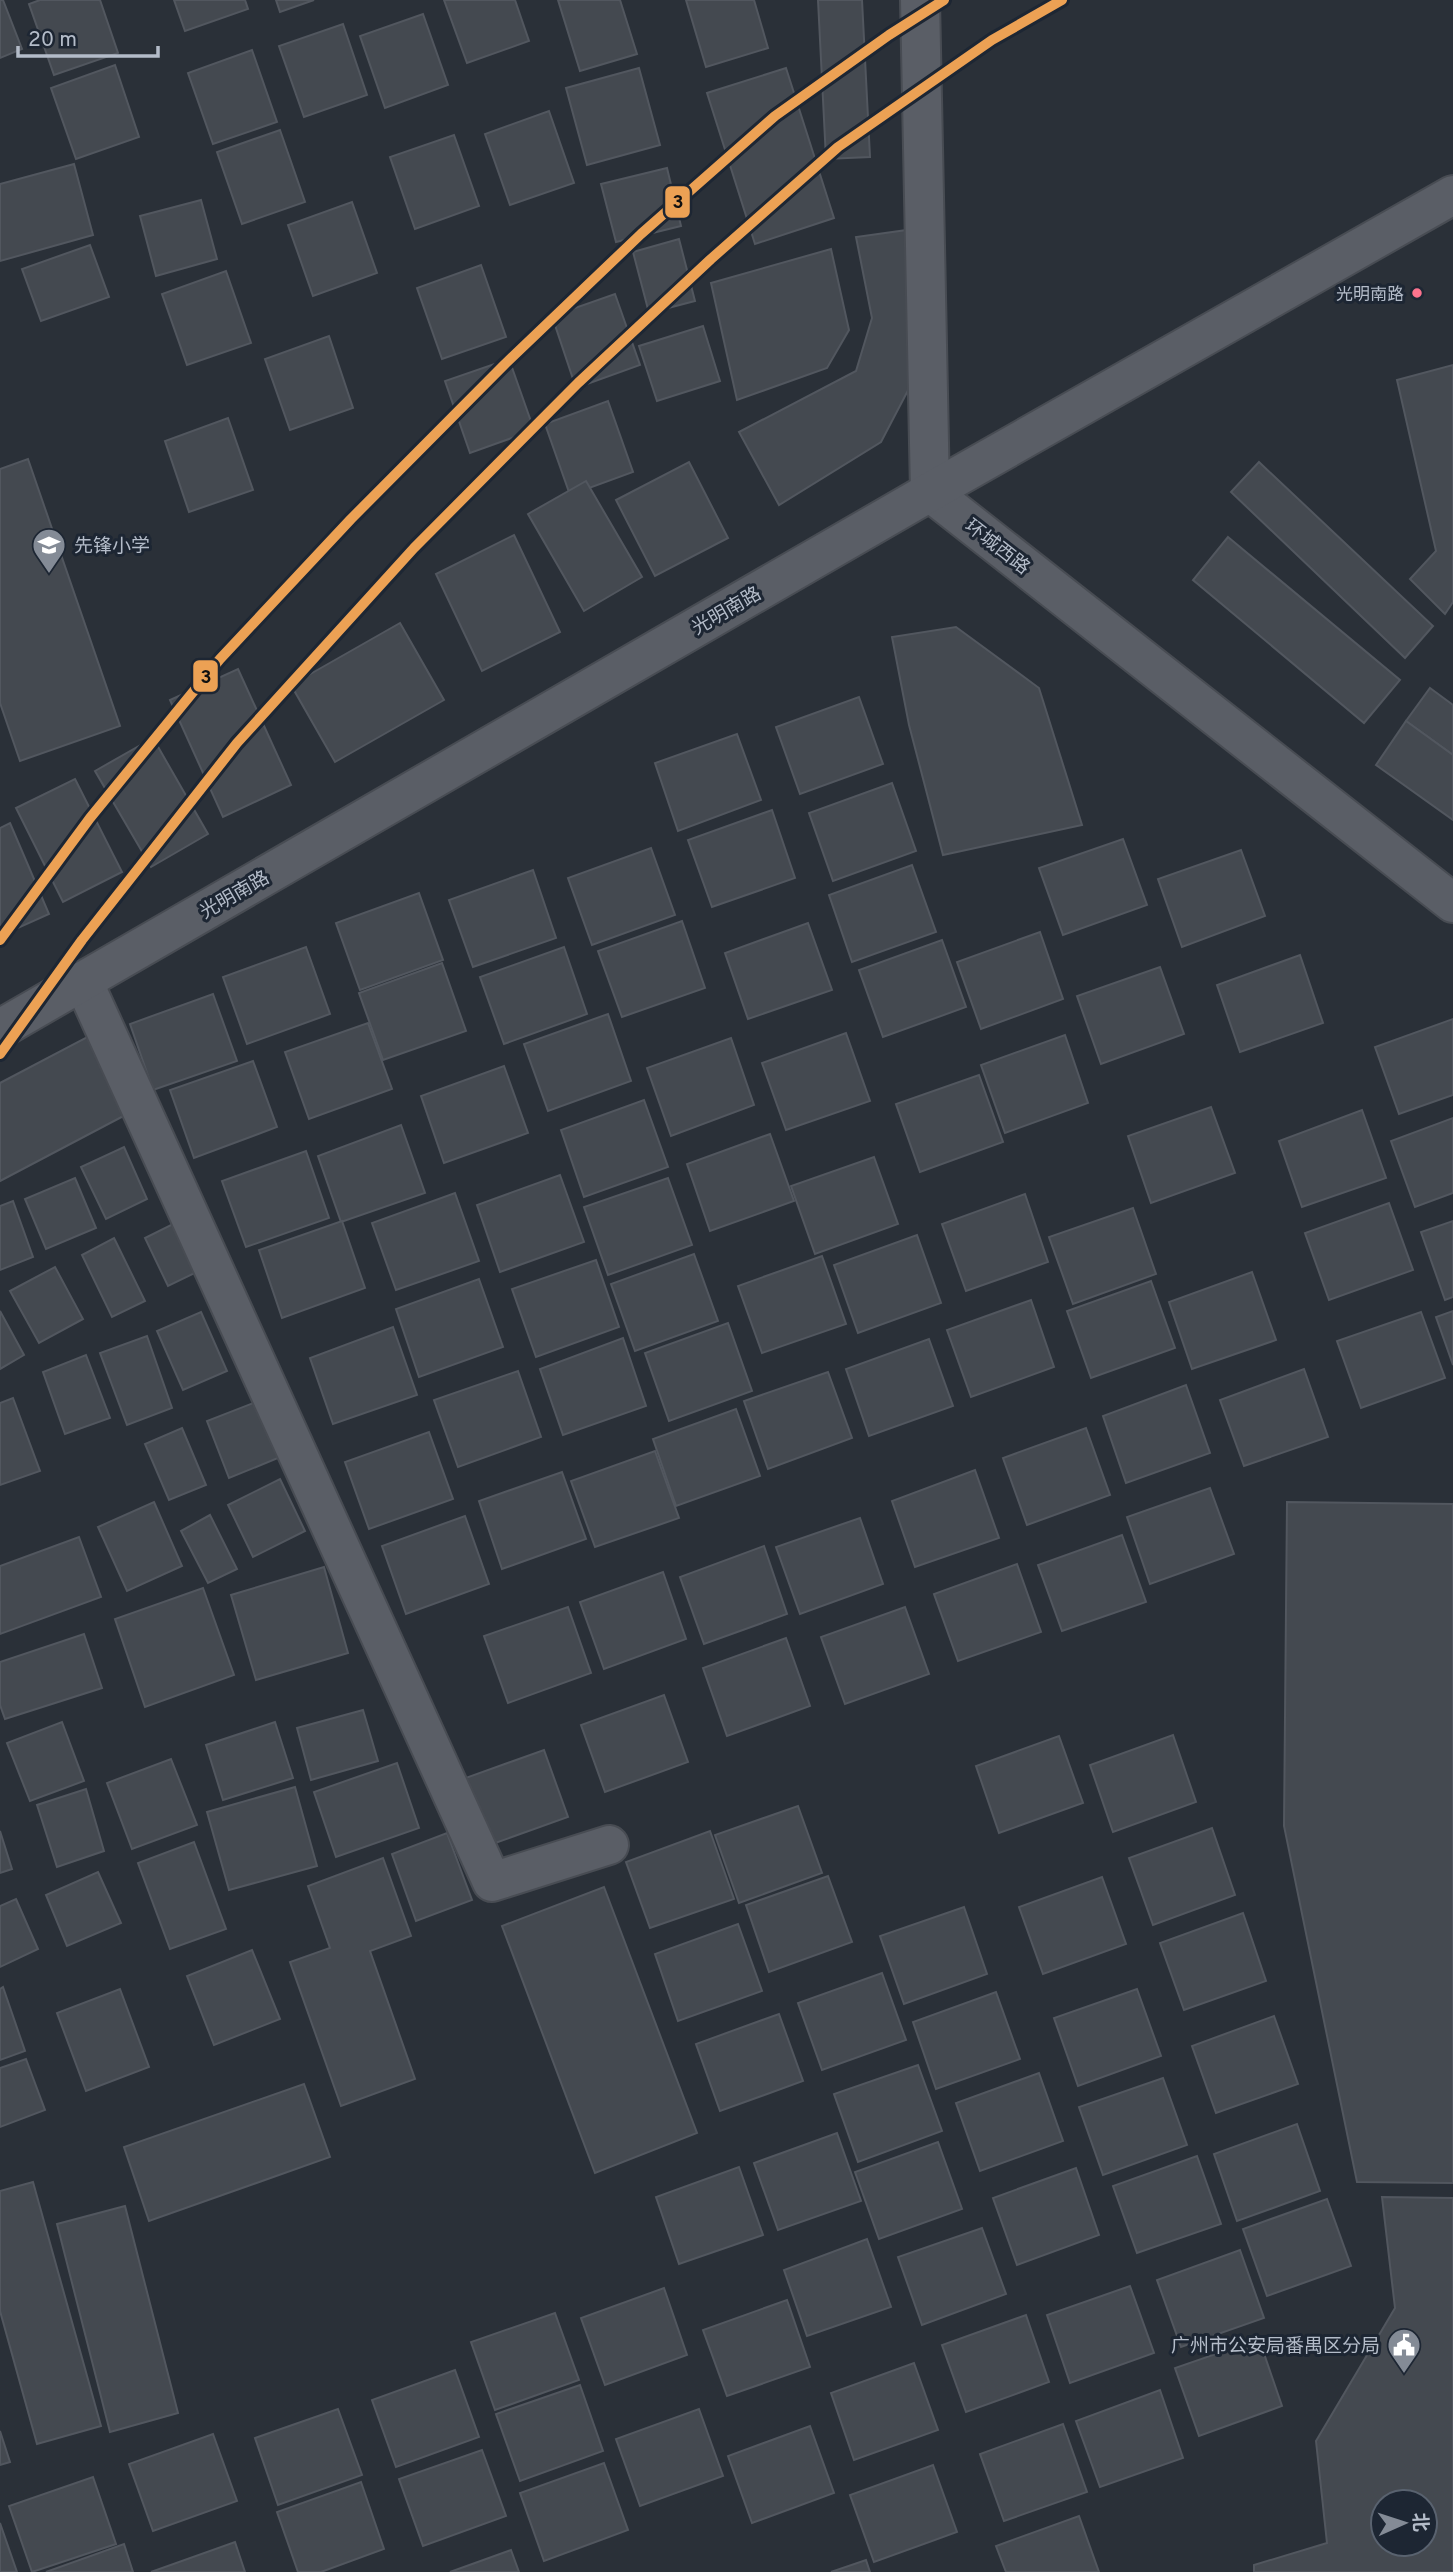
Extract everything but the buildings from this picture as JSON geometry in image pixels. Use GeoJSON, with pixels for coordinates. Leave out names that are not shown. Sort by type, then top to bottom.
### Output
{"type":"FeatureCollection","features":[{"type":"Feature","properties":{"kind":"street"},"geometry":{"type":"LineString","coordinates":[[920,0],[930,492]]}},
{"type":"Feature","properties":{"kind":"street","name":"光明南路"},"geometry":{"type":"LineString","coordinates":[[0,1029],[930,492],[1453,195]]}},
{"type":"Feature","properties":{"kind":"street","name":"环城西路"},"geometry":{"type":"LineString","coordinates":[[930,492],[1453,903]]}},
{"type":"Feature","properties":{"kind":"street"},"geometry":{"type":"LineString","coordinates":[[83,981],[492,1882],[609,1845]]}},
{"type":"Feature","properties":{"kind":"transit line","name":"3"},"geometry":{"type":"LineString","coordinates":[[0,940],[90,818],[220,659],[351,519],[505,364],[641,234],[775,116],[889,35],[944,0]]}},
{"type":"Feature","properties":{"kind":"transit line","name":"3"},"geometry":{"type":"LineString","coordinates":[[0,1054],[82,940],[237,743],[414,548],[578,383],[711,259],[838,147],[992,40],[1062,0]]}},
{"type":"Feature","properties":{"kind":"place","name":"光明南路"},"geometry":{"type":"Point","coordinates":[1417,293]}},
{"type":"Feature","properties":{"kind":"place","name":"先锋小学"},"geometry":{"type":"Point","coordinates":[49,575]}},
{"type":"Feature","properties":{"kind":"place","name":"广州市公安局番禺区分局"},"geometry":{"type":"Point","coordinates":[1404,2375]}}]}
